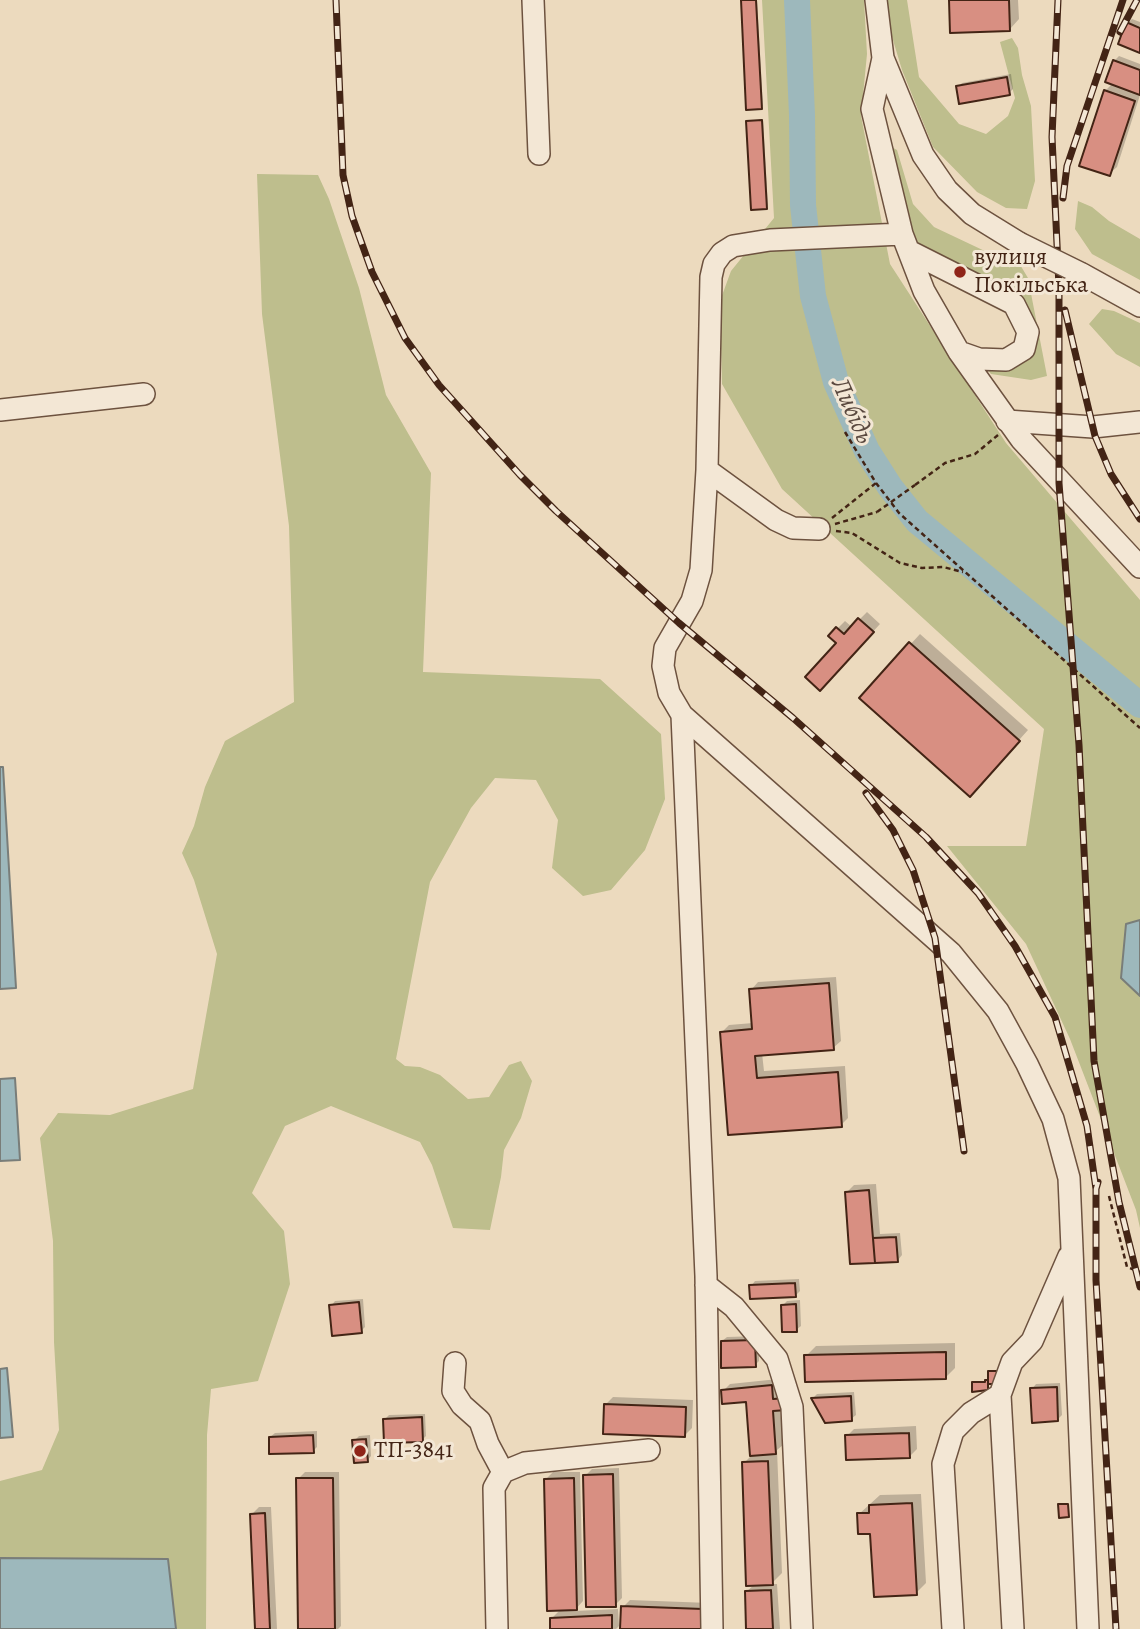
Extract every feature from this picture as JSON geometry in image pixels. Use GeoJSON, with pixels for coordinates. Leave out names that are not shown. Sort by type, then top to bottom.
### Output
{"type":"FeatureCollection","features":[{"type":"Feature","properties":{"kind":"street"},"geometry":{"type":"LineString","coordinates":[[533,0],[539,154]]}},
{"type":"Feature","properties":{"kind":"street"},"geometry":{"type":"LineString","coordinates":[[876,0],[883,58],[923,155],[947,190],[972,214],[1019,243],[1140,306]]}},
{"type":"Feature","properties":{"kind":"street"},"geometry":{"type":"LineString","coordinates":[[883,58],[872,109],[905,243],[924,291],[959,352],[1008,423],[1059,483],[1140,567]]}},
{"type":"Feature","properties":{"kind":"street"},"geometry":{"type":"LineString","coordinates":[[959,352],[979,359],[1006,360],[1024,349],[1028,332],[1014,304],[905,243],[838,238],[770,240],[733,246],[722,253],[714,264],[710,277],[707,470],[701,570],[692,601],[665,648],[663,666],[669,693],[682,715],[951,953],[998,1011],[1053,1119],[1069,1178],[1088,1629]]}},
{"type":"Feature","properties":{"kind":"street"},"geometry":{"type":"LineString","coordinates":[[0,410],[144,394]]}},
{"type":"Feature","properties":{"kind":"street"},"geometry":{"type":"LineString","coordinates":[[1008,423],[1093,427],[1140,422]]}},
{"type":"Feature","properties":{"kind":"street"},"geometry":{"type":"LineString","coordinates":[[707,470],[776,520],[793,528],[819,529]]}},
{"type":"Feature","properties":{"kind":"street"},"geometry":{"type":"LineString","coordinates":[[682,715],[706,1285],[712,1629]]}},
{"type":"Feature","properties":{"kind":"street"},"geometry":{"type":"LineString","coordinates":[[1013,1629],[1000,1395],[1013,1362],[1032,1341],[1071,1251]]}},
{"type":"Feature","properties":{"kind":"street"},"geometry":{"type":"LineString","coordinates":[[706,1285],[734,1307],[777,1359],[792,1407],[803,1629]]}},
{"type":"Feature","properties":{"kind":"street"},"geometry":{"type":"LineString","coordinates":[[455,1363],[453,1391],[462,1405],[480,1421],[488,1444],[503,1472]]}},
{"type":"Feature","properties":{"kind":"street"},"geometry":{"type":"LineString","coordinates":[[953,1629],[943,1464],[953,1432],[971,1413],[1000,1395]]}},
{"type":"Feature","properties":{"kind":"street"},"geometry":{"type":"LineString","coordinates":[[497,1629],[494,1488],[503,1472],[524,1463],[649,1450]]}},
{"type":"Feature","properties":{"kind":"path"},"geometry":{"type":"LineString","coordinates":[[819,529],[877,512],[945,463],[975,454],[1008,423]]}},
{"type":"Feature","properties":{"kind":"path"},"geometry":{"type":"LineString","coordinates":[[845,432],[876,483],[899,513],[1140,728]]}},
{"type":"Feature","properties":{"kind":"path"},"geometry":{"type":"LineString","coordinates":[[819,529],[876,483]]}},
{"type":"Feature","properties":{"kind":"path"},"geometry":{"type":"LineString","coordinates":[[819,529],[852,533],[900,563],[922,568],[943,567],[965,573]]}},
{"type":"Feature","properties":{"kind":"path"},"geometry":{"type":"LineString","coordinates":[[1108,1196],[1127,1267],[1140,1272]]}},
{"type":"Feature","properties":{"kind":"green space"},"geometry":{"type":"Polygon","coordinates":[[[762,0],[864,0],[867,54],[861,116],[890,264],[1006,443],[1140,600],[1140,920],[1126,924],[1121,977],[1140,996],[1140,1228],[1136,1210],[1070,1039],[1026,944],[947,846],[1026,846],[1044,729],[782,489],[722,384],[720,301],[731,271],[774,218],[762,0]]]}},
{"type":"Feature","properties":{"kind":"green space"},"geometry":{"type":"Polygon","coordinates":[[[886,0],[907,0],[919,77],[959,124],[986,134],[1008,116],[1015,98],[1000,42],[1012,38],[1018,48],[1031,106],[1035,181],[1027,209],[1006,208],[977,192],[933,147],[902,70],[887,20],[886,0]]]}},
{"type":"Feature","properties":{"kind":"green space"},"geometry":{"type":"Polygon","coordinates":[[[886,144],[897,150],[913,204],[934,227],[989,253],[1019,263],[1028,278],[1047,376],[1031,380],[991,374],[979,359],[1024,349],[1014,304],[915,245],[886,144]]]}},
{"type":"Feature","properties":{"kind":"green space"},"geometry":{"type":"Polygon","coordinates":[[[257,174],[318,175],[329,199],[359,288],[386,395],[431,473],[423,672],[600,679],[661,734],[665,799],[645,850],[611,890],[583,896],[552,868],[558,820],[536,780],[495,778],[471,808],[430,882],[396,1059],[405,1066],[420,1067],[440,1075],[468,1099],[489,1097],[509,1065],[521,1061],[532,1081],[521,1118],[504,1150],[490,1230],[453,1228],[432,1165],[420,1142],[331,1106],[285,1126],[252,1193],[284,1231],[290,1284],[258,1381],[211,1389],[207,1435],[206,1629],[0,1629],[0,1481],[42,1470],[59,1430],[54,1342],[53,1241],[40,1138],[58,1113],[110,1115],[193,1089],[217,954],[194,880],[182,853],[194,826],[205,787],[225,741],[294,702],[289,526],[262,314],[257,174]]]}},
{"type":"Feature","properties":{"kind":"green space"},"geometry":{"type":"Polygon","coordinates":[[[1078,201],[1092,207],[1109,221],[1140,239],[1140,280],[1092,254],[1075,229],[1078,201]]]}},
{"type":"Feature","properties":{"kind":"green space"},"geometry":{"type":"Polygon","coordinates":[[[1102,309],[1114,311],[1140,323],[1140,367],[1116,354],[1089,324],[1102,309]]]}},
{"type":"Feature","properties":{"kind":"water"},"geometry":{"type":"Polygon","coordinates":[[[0,767],[3,767],[16,988],[0,989],[0,767]]]}},
{"type":"Feature","properties":{"kind":"water"},"geometry":{"type":"Polygon","coordinates":[[[1140,920],[1140,996],[1121,978],[1126,924],[1140,920]]]}},
{"type":"Feature","properties":{"kind":"water"},"geometry":{"type":"Polygon","coordinates":[[[15,1078],[20,1160],[0,1161],[0,1079],[15,1078]]]}},
{"type":"Feature","properties":{"kind":"water"},"geometry":{"type":"Polygon","coordinates":[[[7,1368],[13,1437],[0,1438],[0,1369],[7,1368]]]}},
{"type":"Feature","properties":{"kind":"water"},"geometry":{"type":"Polygon","coordinates":[[[0,1558],[168,1559],[176,1629],[0,1629],[0,1558]]]}},
{"type":"Feature","properties":{"kind":"building"},"geometry":{"type":"Polygon","coordinates":[[[741,0],[756,0],[762,109],[746,110],[741,0]]]}},
{"type":"Feature","properties":{"kind":"building"},"geometry":{"type":"Polygon","coordinates":[[[949,0],[1009,0],[1010,31],[950,33],[949,0]]]}},
{"type":"Feature","properties":{"kind":"building"},"geometry":{"type":"Polygon","coordinates":[[[1126,22],[1140,28],[1140,53],[1118,44],[1126,22]]]}},
{"type":"Feature","properties":{"kind":"building"},"geometry":{"type":"Polygon","coordinates":[[[1113,60],[1140,70],[1140,95],[1105,82],[1113,60]]]}},
{"type":"Feature","properties":{"kind":"building"},"geometry":{"type":"Polygon","coordinates":[[[1007,77],[1010,95],[959,104],[956,86],[1007,77]]]}},
{"type":"Feature","properties":{"kind":"building"},"geometry":{"type":"Polygon","coordinates":[[[1104,90],[1135,101],[1110,176],[1079,166],[1104,90]]]}},
{"type":"Feature","properties":{"kind":"building"},"geometry":{"type":"Polygon","coordinates":[[[762,120],[767,209],[751,210],[746,121],[762,120]]]}},
{"type":"Feature","properties":{"kind":"building"},"geometry":{"type":"Polygon","coordinates":[[[858,618],[874,632],[820,691],[805,677],[836,643],[828,636],[836,627],[844,634],[858,618]]]}},
{"type":"Feature","properties":{"kind":"building"},"geometry":{"type":"Polygon","coordinates":[[[909,642],[1020,741],[970,797],[859,698],[909,642]]]}},
{"type":"Feature","properties":{"kind":"building"},"geometry":{"type":"Polygon","coordinates":[[[829,983],[834,1050],[755,1056],[757,1078],[838,1072],[842,1127],[728,1135],[720,1032],[752,1029],[749,989],[829,983]]]}},
{"type":"Feature","properties":{"kind":"building"},"geometry":{"type":"Polygon","coordinates":[[[869,1190],[875,1263],[850,1264],[845,1192],[869,1190]]]}},
{"type":"Feature","properties":{"kind":"building"},"geometry":{"type":"Polygon","coordinates":[[[896,1237],[898,1262],[875,1263],[873,1238],[896,1237]]]}},
{"type":"Feature","properties":{"kind":"building"},"geometry":{"type":"Polygon","coordinates":[[[795,1283],[796,1297],[750,1299],[749,1285],[795,1283]]]}},
{"type":"Feature","properties":{"kind":"building"},"geometry":{"type":"Polygon","coordinates":[[[359,1302],[362,1333],[332,1336],[329,1305],[359,1302]]]}},
{"type":"Feature","properties":{"kind":"building"},"geometry":{"type":"Polygon","coordinates":[[[796,1304],[797,1332],[782,1332],[781,1305],[796,1304]]]}},
{"type":"Feature","properties":{"kind":"building"},"geometry":{"type":"Polygon","coordinates":[[[755,1340],[756,1367],[721,1368],[721,1341],[755,1340]]]}},
{"type":"Feature","properties":{"kind":"building"},"geometry":{"type":"Polygon","coordinates":[[[946,1352],[946,1379],[805,1382],[804,1355],[946,1352]]]}},
{"type":"Feature","properties":{"kind":"building"},"geometry":{"type":"Polygon","coordinates":[[[988,1371],[999,1371],[999,1384],[988,1384],[988,1371]]]}},
{"type":"Feature","properties":{"kind":"building"},"geometry":{"type":"Polygon","coordinates":[[[988,1380],[988,1390],[972,1392],[972,1382],[988,1380]]]}},
{"type":"Feature","properties":{"kind":"building"},"geometry":{"type":"Polygon","coordinates":[[[772,1385],[773,1399],[787,1398],[787,1410],[773,1411],[776,1454],[750,1456],[746,1402],[722,1404],[721,1390],[772,1385]]]}},
{"type":"Feature","properties":{"kind":"building"},"geometry":{"type":"Polygon","coordinates":[[[1057,1387],[1058,1421],[1032,1423],[1030,1388],[1057,1387]]]}},
{"type":"Feature","properties":{"kind":"building"},"geometry":{"type":"Polygon","coordinates":[[[851,1396],[852,1421],[825,1423],[811,1398],[851,1396]]]}},
{"type":"Feature","properties":{"kind":"building"},"geometry":{"type":"Polygon","coordinates":[[[604,1404],[686,1407],[685,1437],[603,1434],[604,1404]]]}},
{"type":"Feature","properties":{"kind":"building"},"geometry":{"type":"Polygon","coordinates":[[[422,1417],[423,1442],[384,1443],[383,1419],[422,1417]]]}},
{"type":"Feature","properties":{"kind":"building"},"geometry":{"type":"Polygon","coordinates":[[[909,1433],[910,1458],[846,1460],[845,1435],[909,1433]]]}},
{"type":"Feature","properties":{"kind":"building"},"geometry":{"type":"Polygon","coordinates":[[[313,1435],[314,1453],[269,1454],[269,1437],[313,1435]]]}},
{"type":"Feature","properties":{"kind":"building","name":"ТП-3841"},"geometry":{"type":"Polygon","coordinates":[[[366,1439],[368,1462],[354,1463],[352,1440],[366,1439]]]}},
{"type":"Feature","properties":{"kind":"building"},"geometry":{"type":"Polygon","coordinates":[[[768,1461],[773,1585],[746,1586],[742,1462],[768,1461]]]}},
{"type":"Feature","properties":{"kind":"building"},"geometry":{"type":"Polygon","coordinates":[[[613,1474],[616,1607],[586,1607],[583,1475],[613,1474]]]}},
{"type":"Feature","properties":{"kind":"building"},"geometry":{"type":"Polygon","coordinates":[[[296,1478],[333,1478],[335,1629],[298,1629],[296,1478]]]}},
{"type":"Feature","properties":{"kind":"building"},"geometry":{"type":"Polygon","coordinates":[[[574,1478],[577,1610],[547,1611],[544,1479],[574,1478]]]}},
{"type":"Feature","properties":{"kind":"building"},"geometry":{"type":"Polygon","coordinates":[[[912,1503],[917,1595],[874,1597],[870,1534],[858,1534],[857,1513],[869,1513],[869,1505],[912,1503]]]}},
{"type":"Feature","properties":{"kind":"building"},"geometry":{"type":"Polygon","coordinates":[[[1058,1504],[1068,1504],[1069,1517],[1059,1518],[1058,1504]]]}},
{"type":"Feature","properties":{"kind":"building"},"geometry":{"type":"Polygon","coordinates":[[[265,1513],[270,1629],[255,1629],[250,1514],[265,1513]]]}},
{"type":"Feature","properties":{"kind":"building"},"geometry":{"type":"Polygon","coordinates":[[[771,1590],[773,1629],[746,1629],[745,1591],[771,1590]]]}},
{"type":"Feature","properties":{"kind":"building"},"geometry":{"type":"Polygon","coordinates":[[[621,1606],[703,1609],[702,1629],[620,1629],[621,1606]]]}},
{"type":"Feature","properties":{"kind":"building"},"geometry":{"type":"Polygon","coordinates":[[[612,1615],[612,1629],[550,1629],[550,1618],[612,1615]]]}},
{"type":"Feature","properties":{"kind":"waterway","name":"Либідь"},"geometry":{"type":"LineString","coordinates":[[797,0],[803,205],[813,296],[836,382],[867,451],[890,487],[917,521],[1140,705]]}},
{"type":"Feature","properties":{"kind":"railway"},"geometry":{"type":"LineString","coordinates":[[336,0],[343,175],[352,216],[372,272],[405,338],[439,385],[556,511],[679,623],[793,718],[926,837],[978,893],[1015,946],[1055,1017],[1087,1126],[1096,1189]]}},
{"type":"Feature","properties":{"kind":"railway"},"geometry":{"type":"LineString","coordinates":[[1058,0],[1052,137],[1059,287],[1059,483],[1079,745],[1094,1061],[1119,1202],[1140,1287]]}},
{"type":"Feature","properties":{"kind":"railway"},"geometry":{"type":"LineString","coordinates":[[1063,198],[1067,166],[1123,0]]}},
{"type":"Feature","properties":{"kind":"railway"},"geometry":{"type":"LineString","coordinates":[[1120,32],[1137,0]]}},
{"type":"Feature","properties":{"kind":"railway"},"geometry":{"type":"LineString","coordinates":[[1065,310],[1095,436],[1111,474],[1140,519]]}},
{"type":"Feature","properties":{"kind":"railway"},"geometry":{"type":"LineString","coordinates":[[866,793],[893,830],[913,870],[935,938],[964,1151]]}},
{"type":"Feature","properties":{"kind":"railway"},"geometry":{"type":"LineString","coordinates":[[1098,1182],[1096,1280],[1116,1629]]}},
{"type":"Feature","properties":{"kind":"place","name":"вулиця Покільська"},"geometry":{"type":"Point","coordinates":[960,272]}},
{"type":"Feature","properties":{"kind":"place","name":"ТП-3841"},"geometry":{"type":"Point","coordinates":[360,1451]}}]}
